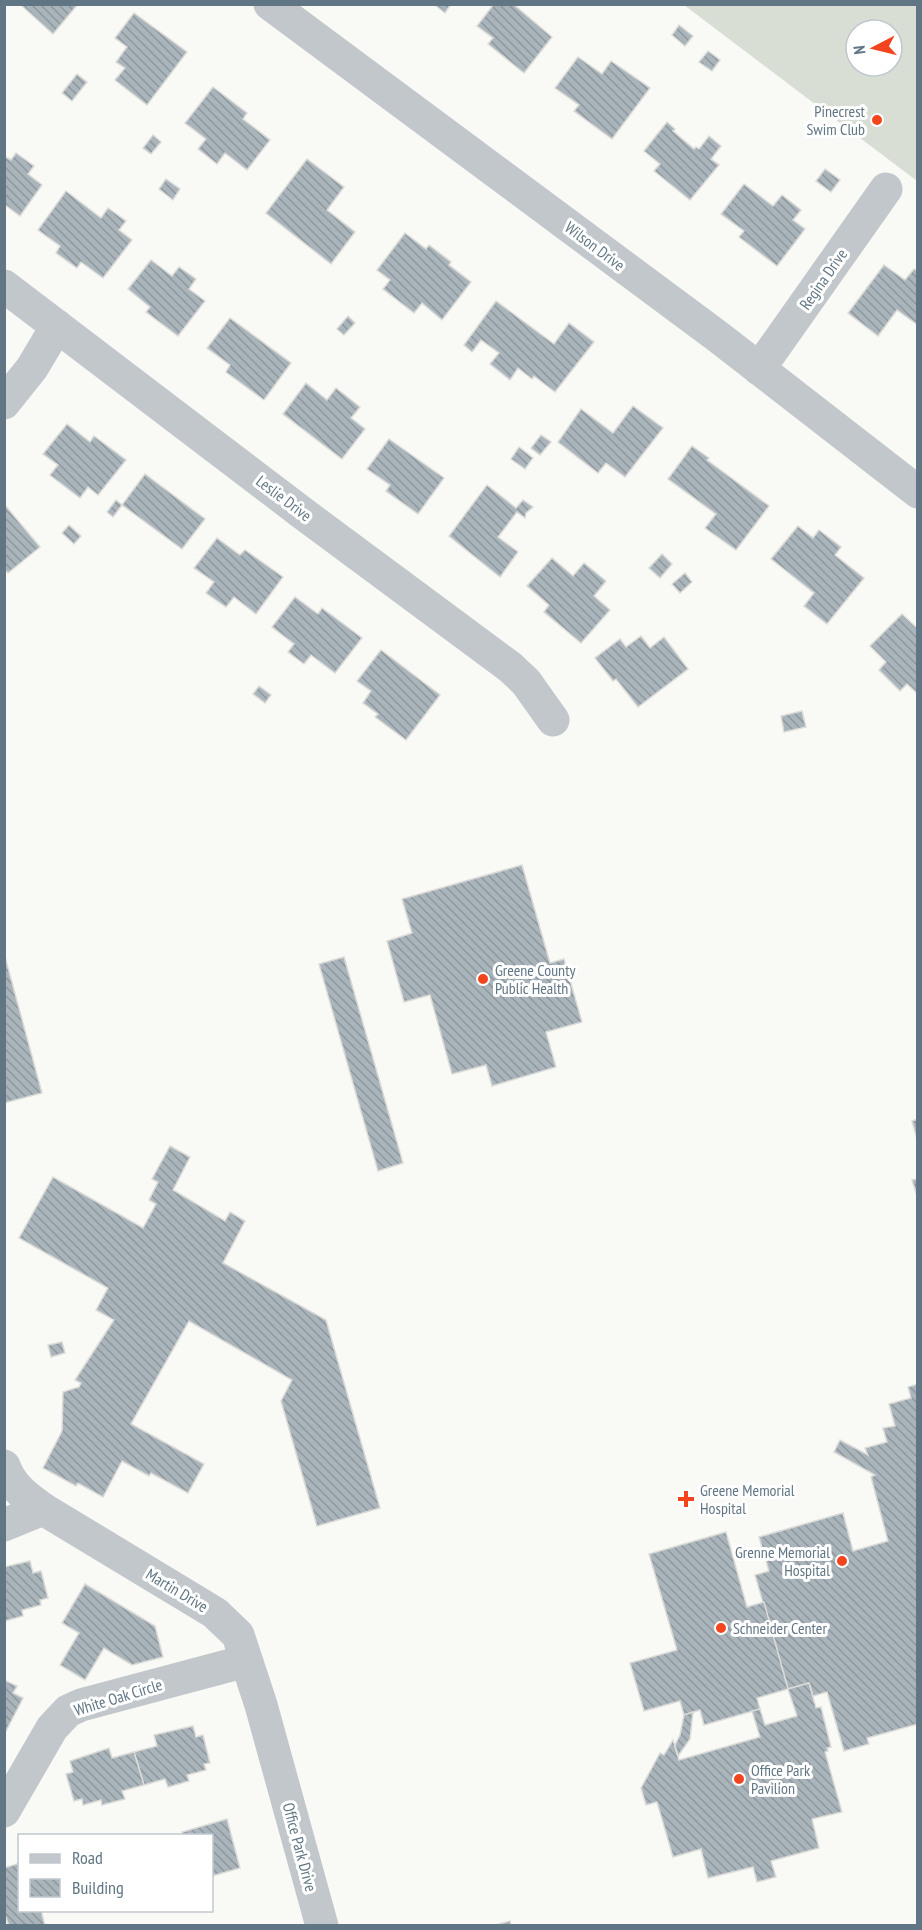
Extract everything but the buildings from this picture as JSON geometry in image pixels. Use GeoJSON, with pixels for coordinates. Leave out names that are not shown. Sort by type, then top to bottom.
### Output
{"type":"FeatureCollection","features":[{"type":"Feature","properties":{"kind":"street","name":"Wilson Drive"},"geometry":{"type":"LineString","coordinates":[[270,4],[717,336],[918,492]]}},
{"type":"Feature","properties":{"kind":"street","name":"Regina Drive"},"geometry":{"type":"LineString","coordinates":[[759,369],[886,189]]}},
{"type":"Feature","properties":{"kind":"street","name":"Leslie Drive"},"geometry":{"type":"LineString","coordinates":[[4,286],[510,667],[526,682],[553,720]]}},
{"type":"Feature","properties":{"kind":"street"},"geometry":{"type":"LineString","coordinates":[[4,403],[32,368],[57,326]]}},
{"type":"Feature","properties":{"kind":"street","name":"Martin Drive"},"geometry":{"type":"LineString","coordinates":[[4,1466],[17,1488],[43,1509],[215,1613],[238,1635],[279,1769]]}},
{"type":"Feature","properties":{"kind":"street"},"geometry":{"type":"LineString","coordinates":[[4,1525],[43,1509]]}},
{"type":"Feature","properties":{"kind":"street","name":"White Oak Circle"},"geometry":{"type":"LineString","coordinates":[[4,1810],[52,1728],[69,1711],[81,1705],[246,1661]]}},
{"type":"Feature","properties":{"kind":"street","name":"Office Park Drive"},"geometry":{"type":"LineString","coordinates":[[279,1769],[321,1926]]}},
{"type":"Feature","properties":{"kind":"shaded area","name":"Pinecrest Swim Club"},"geometry":{"type":"Polygon","coordinates":[[[684,5],[917,5],[917,181],[684,5]]]}},
{"type":"Feature","properties":{"kind":"place","name":"Pinecrest Swim Club"},"geometry":{"type":"Point","coordinates":[877,120]}},
{"type":"Feature","properties":{"kind":"place","name":"Greene County Public Health"},"geometry":{"type":"Point","coordinates":[483,979]}},
{"type":"Feature","properties":{"kind":"place","name":"Greene Memorial Hospital"},"geometry":{"type":"Point","coordinates":[686,1499]}},
{"type":"Feature","properties":{"kind":"place","name":"Grenne Memorial Hospital"},"geometry":{"type":"Point","coordinates":[842,1561]}},
{"type":"Feature","properties":{"kind":"place","name":"Schneider Center"},"geometry":{"type":"Point","coordinates":[721,1628]}},
{"type":"Feature","properties":{"kind":"place","name":"Office Park Pavilion"},"geometry":{"type":"Point","coordinates":[739,1779]}}]}
